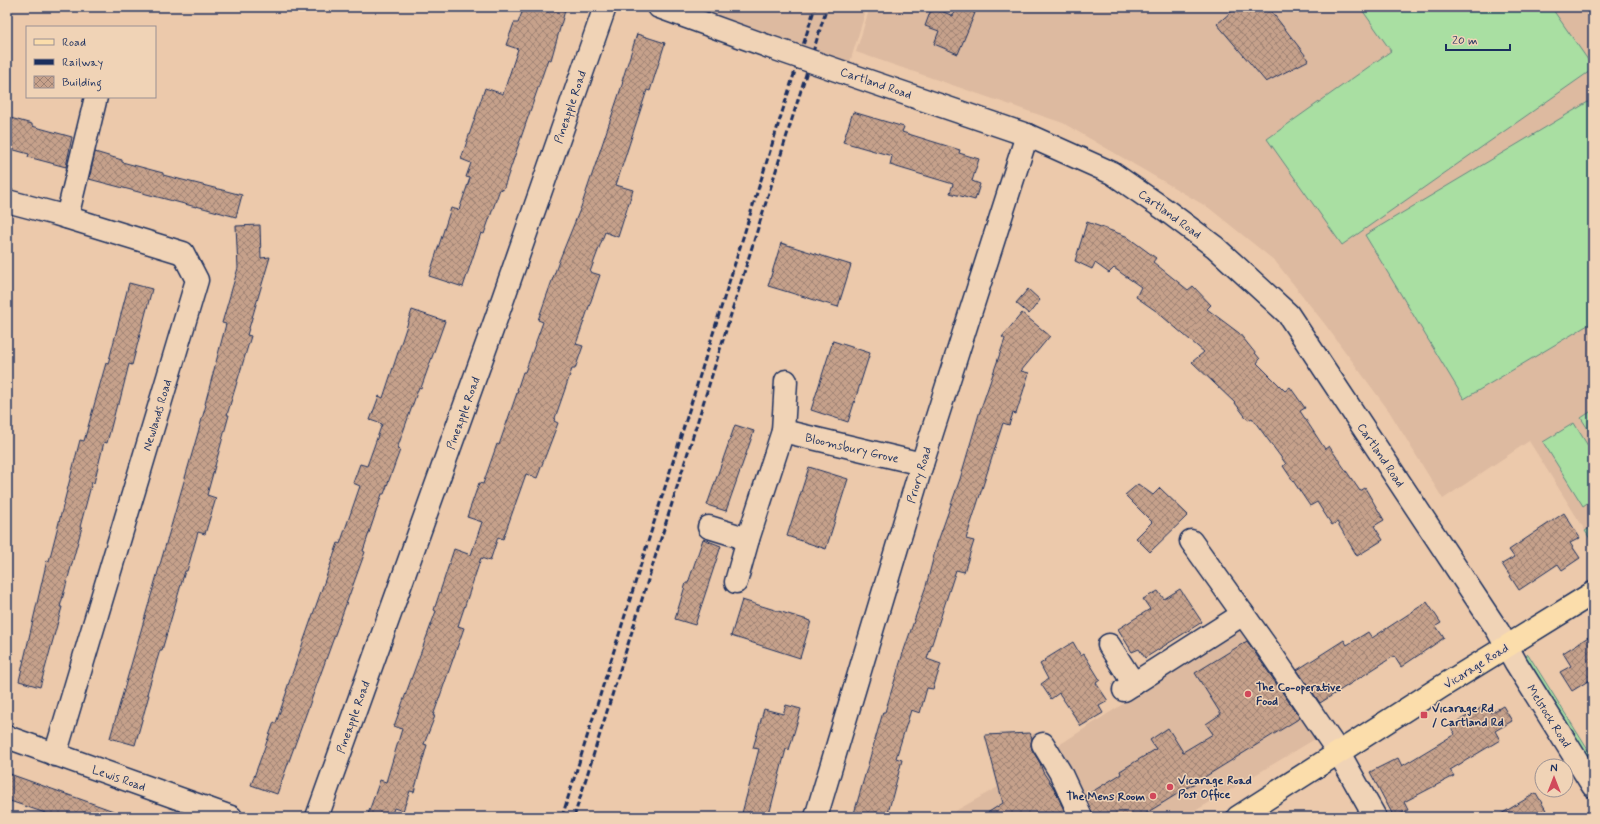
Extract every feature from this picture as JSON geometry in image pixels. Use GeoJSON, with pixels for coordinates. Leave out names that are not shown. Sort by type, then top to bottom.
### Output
{"type":"FeatureCollection","features":[{"type":"Feature","properties":{"kind":"main road","name":"Vicarage Road"},"geometry":{"type":"LineString","coordinates":[[1238,817],[1593,593]]}},
{"type":"Feature","properties":{"kind":"street","name":"Pineapple Road"},"geometry":{"type":"LineString","coordinates":[[317,817],[497,316],[605,7]]}},
{"type":"Feature","properties":{"kind":"street","name":"Cartland Road"},"geometry":{"type":"LineString","coordinates":[[660,7],[767,46],[1027,134],[1112,173],[1143,193],[1215,247],[1288,314],[1507,646]]}},
{"type":"Feature","properties":{"kind":"street"},"geometry":{"type":"LineString","coordinates":[[67,217],[96,98]]}},
{"type":"Feature","properties":{"kind":"street","name":"Priory Road"},"geometry":{"type":"LineString","coordinates":[[816,817],[922,464],[1027,134]]}},
{"type":"Feature","properties":{"kind":"street","name":"Newlands Road"},"geometry":{"type":"LineString","coordinates":[[7,201],[67,217],[183,253],[197,280],[55,755]]}},
{"type":"Feature","properties":{"kind":"street"},"geometry":{"type":"LineString","coordinates":[[736,582],[748,539],[783,431],[786,381]]}},
{"type":"Feature","properties":{"kind":"street","name":"Bloomsbury Grove"},"geometry":{"type":"LineString","coordinates":[[783,431],[922,464]]}},
{"type":"Feature","properties":{"kind":"street"},"geometry":{"type":"LineString","coordinates":[[709,527],[748,539]]}},
{"type":"Feature","properties":{"kind":"street"},"geometry":{"type":"LineString","coordinates":[[1192,541],[1339,753],[1375,817]]}},
{"type":"Feature","properties":{"kind":"street"},"geometry":{"type":"LineString","coordinates":[[1109,646],[1129,687],[1243,614]]}},
{"type":"Feature","properties":{"kind":"street","name":"Melstock Road"},"geometry":{"type":"LineString","coordinates":[[1507,646],[1593,786]]}},
{"type":"Feature","properties":{"kind":"street","name":"Lewis Road"},"geometry":{"type":"LineString","coordinates":[[7,738],[231,817]]}},
{"type":"Feature","properties":{"kind":"street"},"geometry":{"type":"LineString","coordinates":[[1043,744],[1060,772],[1081,817]]}},
{"type":"Feature","properties":{"kind":"shaded area"},"geometry":{"type":"Polygon","coordinates":[[[693,7],[867,7],[850,62],[693,7]]]}},
{"type":"Feature","properties":{"kind":"shaded area"},"geometry":{"type":"Polygon","coordinates":[[[870,7],[1593,7],[1593,543],[1529,441],[1443,499],[1389,411],[1324,323],[1275,261],[1209,208],[1063,123],[856,52],[870,7]]]}},
{"type":"Feature","properties":{"kind":"shaded area"},"geometry":{"type":"Polygon","coordinates":[[[1240,629],[1302,717],[1315,739],[1185,817],[945,817],[998,787],[985,735],[1049,733],[1059,745],[1240,629]]]}},
{"type":"Feature","properties":{"kind":"green space"},"geometry":{"type":"Polygon","coordinates":[[[1360,7],[1551,7],[1593,69],[1342,245],[1267,139],[1391,51],[1360,7]]]}},
{"type":"Feature","properties":{"kind":"green space"},"geometry":{"type":"Polygon","coordinates":[[[1593,99],[1593,322],[1464,399],[1365,235],[1593,99]]]}},
{"type":"Feature","properties":{"kind":"green space"},"geometry":{"type":"Polygon","coordinates":[[[1593,410],[1593,437],[1581,418],[1593,410]]]}},
{"type":"Feature","properties":{"kind":"green space"},"geometry":{"type":"Polygon","coordinates":[[[1574,423],[1593,454],[1593,499],[1583,506],[1543,442],[1574,423]]]}},
{"type":"Feature","properties":{"kind":"green space"},"geometry":{"type":"Polygon","coordinates":[[[1593,526],[1593,543],[1585,531],[1593,526]]]}},
{"type":"Feature","properties":{"kind":"green space"},"geometry":{"type":"Polygon","coordinates":[[[1528,654],[1593,758],[1593,770],[1523,660],[1528,654]]]}},
{"type":"Feature","properties":{"kind":"building"},"geometry":{"type":"Polygon","coordinates":[[[524,7],[566,7],[551,60],[548,59],[503,190],[500,189],[484,234],[481,233],[463,287],[429,276],[451,208],[459,210],[470,178],[466,177],[471,163],[461,159],[485,88],[503,94],[518,49],[506,45],[514,23],[518,23],[524,7]]]}},
{"type":"Feature","properties":{"kind":"building"},"geometry":{"type":"Polygon","coordinates":[[[932,7],[953,16],[957,7],[975,7],[973,12],[975,13],[958,54],[934,44],[939,31],[925,26],[932,7]]]}},
{"type":"Feature","properties":{"kind":"building"},"geometry":{"type":"Polygon","coordinates":[[[1237,7],[1268,7],[1309,60],[1266,82],[1217,24],[1237,7]]]}},
{"type":"Feature","properties":{"kind":"building"},"geometry":{"type":"Polygon","coordinates":[[[637,34],[665,43],[650,91],[647,90],[616,185],[633,190],[618,237],[605,232],[590,272],[600,275],[576,344],[583,346],[575,369],[572,369],[554,421],[558,423],[537,478],[526,474],[503,539],[498,537],[490,561],[481,558],[458,626],[464,628],[433,716],[435,716],[424,744],[427,745],[414,792],[410,791],[403,811],[394,808],[391,817],[367,817],[380,780],[386,782],[402,729],[394,726],[436,611],[434,610],[454,549],[471,555],[482,522],[467,517],[479,483],[483,484],[497,444],[499,445],[523,372],[525,372],[543,322],[538,320],[559,261],[581,207],[623,82],[622,81],[637,34]]]}},
{"type":"Feature","properties":{"kind":"building"},"geometry":{"type":"Polygon","coordinates":[[[853,112],[904,127],[902,132],[960,150],[959,153],[979,159],[972,181],[980,184],[975,200],[950,193],[953,184],[890,165],[892,156],[843,142],[853,112]]]}},
{"type":"Feature","properties":{"kind":"building"},"geometry":{"type":"Polygon","coordinates":[[[7,117],[32,124],[32,126],[72,137],[66,167],[28,157],[29,154],[7,148],[7,117]]]}},
{"type":"Feature","properties":{"kind":"building"},"geometry":{"type":"Polygon","coordinates":[[[95,152],[122,160],[122,162],[163,173],[163,175],[242,195],[236,217],[89,179],[95,152]]]}},
{"type":"Feature","properties":{"kind":"building"},"geometry":{"type":"Polygon","coordinates":[[[1087,222],[1126,236],[1156,258],[1153,262],[1188,290],[1193,286],[1211,305],[1207,309],[1239,333],[1260,359],[1257,363],[1285,391],[1290,387],[1305,408],[1300,411],[1325,449],[1329,446],[1360,491],[1365,488],[1384,520],[1374,526],[1383,540],[1357,556],[1337,522],[1332,525],[1317,502],[1310,506],[1283,466],[1286,464],[1252,418],[1248,420],[1235,403],[1192,362],[1204,352],[1156,311],[1136,297],[1141,287],[1114,268],[1109,273],[1095,263],[1092,269],[1075,261],[1087,222]]]}},
{"type":"Feature","properties":{"kind":"building"},"geometry":{"type":"Polygon","coordinates":[[[260,225],[261,258],[270,257],[247,335],[251,336],[227,415],[229,415],[207,495],[216,498],[205,534],[198,532],[187,571],[185,571],[162,650],[160,650],[147,694],[149,695],[135,745],[110,738],[206,405],[205,404],[226,324],[222,323],[238,268],[236,226],[260,225]]]}},
{"type":"Feature","properties":{"kind":"building"},"geometry":{"type":"Polygon","coordinates":[[[781,243],[851,265],[838,307],[768,286],[781,243]]]}},
{"type":"Feature","properties":{"kind":"building"},"geometry":{"type":"Polygon","coordinates":[[[129,283],[152,289],[132,365],[129,364],[107,443],[104,442],[94,483],[92,482],[80,527],[82,527],[60,607],[62,607],[40,687],[19,681],[47,560],[49,561],[80,440],[84,441],[106,363],[108,364],[129,283]]]}},
{"type":"Feature","properties":{"kind":"building"},"geometry":{"type":"Polygon","coordinates":[[[1028,289],[1040,300],[1029,314],[1016,303],[1028,289]]]}},
{"type":"Feature","properties":{"kind":"building"},"geometry":{"type":"Polygon","coordinates":[[[412,310],[445,321],[421,388],[419,387],[397,449],[400,450],[384,494],[382,494],[363,551],[365,552],[277,794],[251,785],[274,722],[276,723],[338,543],[340,544],[360,486],[353,483],[360,464],[367,466],[382,424],[370,420],[379,396],[383,398],[412,310]]]}},
{"type":"Feature","properties":{"kind":"building"},"geometry":{"type":"Polygon","coordinates":[[[1022,313],[1050,336],[1021,371],[1029,373],[1016,414],[1013,413],[1009,425],[1003,423],[966,539],[974,541],[964,572],[956,570],[927,659],[941,664],[933,689],[927,688],[920,713],[911,710],[896,758],[902,760],[887,817],[853,817],[883,712],[885,712],[926,586],[937,544],[960,479],[979,414],[1005,339],[1002,337],[1022,313]]]}},
{"type":"Feature","properties":{"kind":"building"},"geometry":{"type":"Polygon","coordinates":[[[833,341],[870,353],[848,422],[811,410],[833,341]]]}},
{"type":"Feature","properties":{"kind":"building"},"geometry":{"type":"Polygon","coordinates":[[[735,425],[754,431],[726,511],[707,505],[735,425]]]}},
{"type":"Feature","properties":{"kind":"building"},"geometry":{"type":"Polygon","coordinates":[[[809,467],[848,479],[826,549],[787,536],[809,467]]]}},
{"type":"Feature","properties":{"kind":"building"},"geometry":{"type":"Polygon","coordinates":[[[1138,484],[1153,495],[1160,488],[1188,515],[1150,552],[1136,538],[1152,522],[1125,495],[1138,484]]]}},
{"type":"Feature","properties":{"kind":"building"},"geometry":{"type":"Polygon","coordinates":[[[1564,513],[1580,538],[1570,543],[1580,558],[1562,570],[1558,564],[1519,590],[1502,564],[1514,557],[1509,550],[1564,513]]]}},
{"type":"Feature","properties":{"kind":"building"},"geometry":{"type":"Polygon","coordinates":[[[703,539],[721,546],[695,625],[675,619],[686,583],[688,583],[703,539]]]}},
{"type":"Feature","properties":{"kind":"building"},"geometry":{"type":"Polygon","coordinates":[[[1180,589],[1202,622],[1145,658],[1139,649],[1132,652],[1118,629],[1150,609],[1143,599],[1158,591],[1164,599],[1180,589]]]}},
{"type":"Feature","properties":{"kind":"building"},"geometry":{"type":"Polygon","coordinates":[[[742,600],[811,621],[800,658],[731,636],[742,600]]]}},
{"type":"Feature","properties":{"kind":"building"},"geometry":{"type":"Polygon","coordinates":[[[1427,602],[1441,623],[1436,626],[1444,638],[1401,667],[1394,656],[1320,703],[1297,670],[1344,640],[1347,645],[1368,632],[1372,638],[1427,602]]]}},
{"type":"Feature","properties":{"kind":"building"},"geometry":{"type":"Polygon","coordinates":[[[1593,634],[1593,678],[1572,691],[1560,672],[1571,666],[1563,653],[1593,634]]]}},
{"type":"Feature","properties":{"kind":"building"},"geometry":{"type":"Polygon","coordinates":[[[1247,641],[1300,718],[1140,817],[1093,817],[1085,796],[1121,774],[1120,771],[1156,749],[1150,740],[1168,728],[1183,752],[1213,734],[1206,724],[1221,714],[1195,673],[1247,641]]]}},
{"type":"Feature","properties":{"kind":"building"},"geometry":{"type":"Polygon","coordinates":[[[1073,642],[1081,656],[1084,654],[1100,680],[1096,683],[1108,701],[1099,706],[1103,713],[1081,726],[1059,693],[1051,699],[1041,684],[1048,679],[1040,664],[1073,642]]]}},
{"type":"Feature","properties":{"kind":"building"},"geometry":{"type":"Polygon","coordinates":[[[786,705],[801,709],[789,750],[786,749],[770,811],[768,811],[766,817],[741,817],[759,749],[753,748],[764,709],[783,714],[786,705]]]}},
{"type":"Feature","properties":{"kind":"building"},"geometry":{"type":"Polygon","coordinates":[[[1486,705],[1491,713],[1503,706],[1512,721],[1495,731],[1500,740],[1450,770],[1454,776],[1404,802],[1408,810],[1394,817],[1370,772],[1398,758],[1402,766],[1455,734],[1450,726],[1486,705]]]}},
{"type":"Feature","properties":{"kind":"building"},"geometry":{"type":"Polygon","coordinates":[[[1030,733],[1032,738],[1032,750],[1040,763],[1043,772],[1055,790],[1067,817],[981,817],[1003,803],[985,735],[1030,733]]]}},
{"type":"Feature","properties":{"kind":"building"},"geometry":{"type":"Polygon","coordinates":[[[7,773],[122,814],[122,817],[57,817],[7,800],[7,773]]]}},
{"type":"Feature","properties":{"kind":"building"},"geometry":{"type":"Polygon","coordinates":[[[1534,794],[1534,798],[1539,798],[1550,817],[1496,817],[1534,794]]]}},
{"type":"Feature","properties":{"kind":"railway"},"geometry":{"type":"LineString","coordinates":[[562,817],[815,7]]}},
{"type":"Feature","properties":{"kind":"railway"},"geometry":{"type":"LineString","coordinates":[[574,817],[827,7]]}},
{"type":"Feature","properties":{"kind":"place","name":"The Co-operative Food"},"geometry":{"type":"Point","coordinates":[1248,694]}},
{"type":"Feature","properties":{"kind":"place","name":"Vicarage Rd / Cartland Rd"},"geometry":{"type":"Point","coordinates":[1424,715]}},
{"type":"Feature","properties":{"kind":"place","name":"Vicarage Road Post Office"},"geometry":{"type":"Point","coordinates":[1170,787]}},
{"type":"Feature","properties":{"kind":"place","name":"The Mens Room"},"geometry":{"type":"Point","coordinates":[1153,796]}}]}
